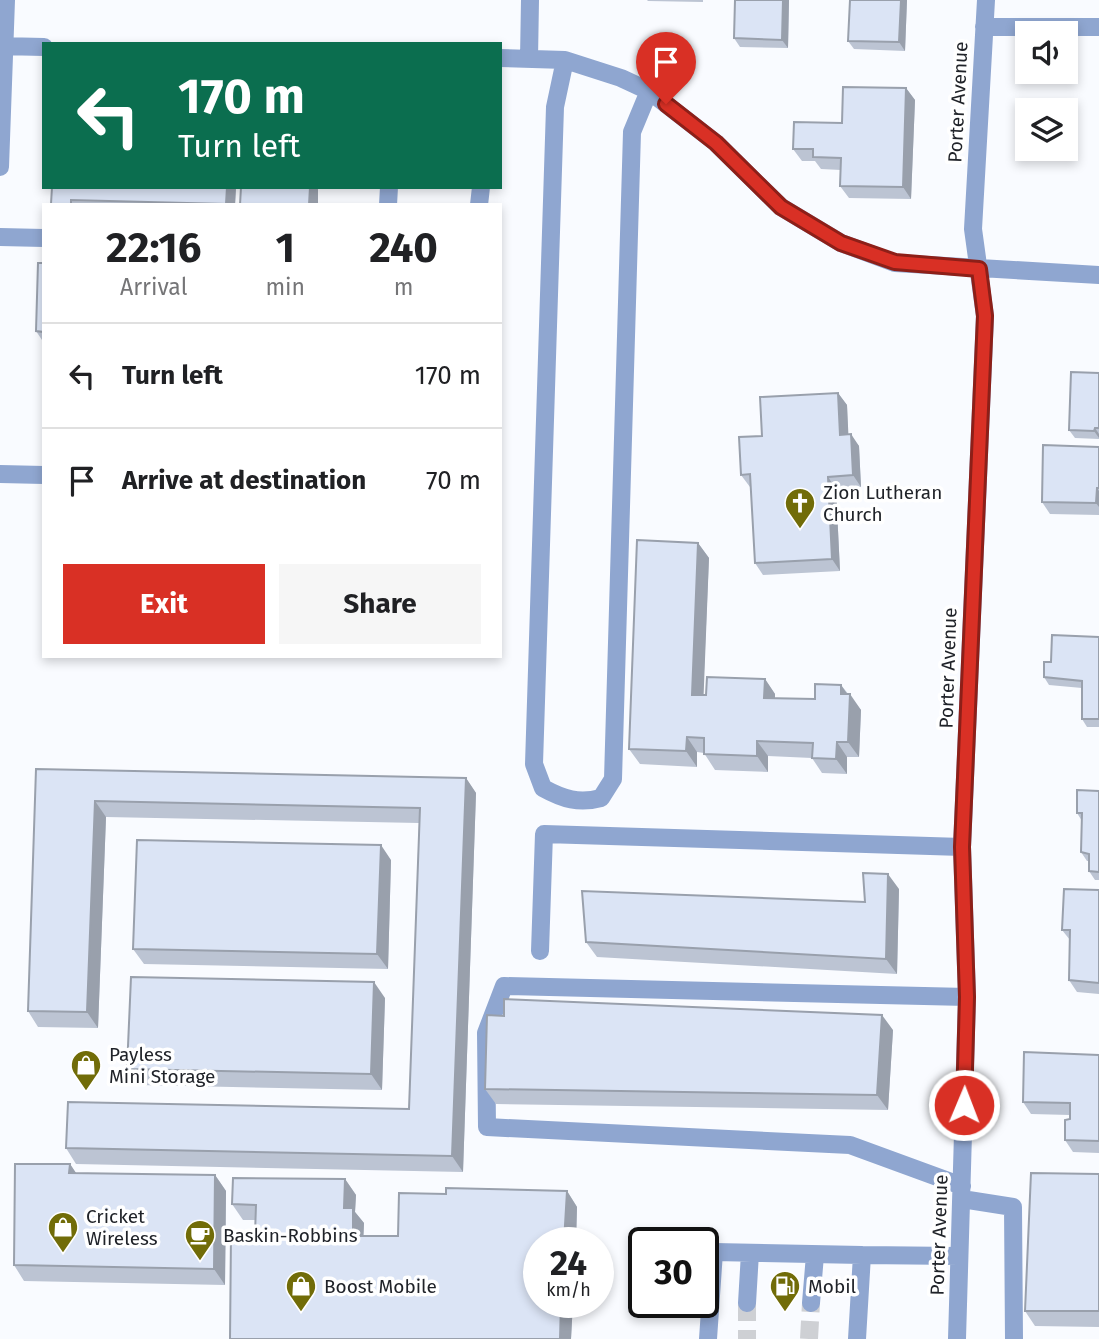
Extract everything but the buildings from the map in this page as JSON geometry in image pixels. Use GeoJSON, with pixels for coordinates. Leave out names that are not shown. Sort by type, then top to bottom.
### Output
{"type":"FeatureCollection","features":[{"type":"Feature","properties":{"kind":"street"},"geometry":{"type":"LineString","coordinates":[[0,167],[2,46],[6,0]]}},
{"type":"Feature","properties":{"kind":"street"},"geometry":{"type":"LineString","coordinates":[[529,59],[530,0]]}},
{"type":"Feature","properties":{"kind":"street","name":"Porter Avenue"},"geometry":{"type":"LineString","coordinates":[[957,1339],[967,997],[962,847],[985,316],[973,229],[986,0]]}},
{"type":"Feature","properties":{"kind":"street"},"geometry":{"type":"LineString","coordinates":[[984,27],[1099,27]]}},
{"type":"Feature","properties":{"kind":"street"},"geometry":{"type":"LineString","coordinates":[[2,46],[42,47]]}},
{"type":"Feature","properties":{"kind":"street"},"geometry":{"type":"LineString","coordinates":[[502,58],[565,60],[621,78],[649,91],[716,143],[781,207],[841,243],[895,262],[1099,275]]}},
{"type":"Feature","properties":{"kind":"street"},"geometry":{"type":"LineString","coordinates":[[565,60],[555,107],[534,764],[543,788],[563,799],[588,802],[601,797],[613,779],[632,132],[649,91]]}},
{"type":"Feature","properties":{"kind":"street"},"geometry":{"type":"LineString","coordinates":[[0,237],[42,238]]}},
{"type":"Feature","properties":{"kind":"street"},"geometry":{"type":"LineString","coordinates":[[0,474],[42,475]]}},
{"type":"Feature","properties":{"kind":"street"},"geometry":{"type":"LineString","coordinates":[[540,951],[544,834],[962,847]]}},
{"type":"Feature","properties":{"kind":"street"},"geometry":{"type":"LineString","coordinates":[[967,997],[503,986],[486,1033],[487,1128],[850,1146],[962,1193],[1013,1207],[1014,1339]]}},
{"type":"Feature","properties":{"kind":"street"},"geometry":{"type":"LineString","coordinates":[[708,1339],[714,1252],[959,1256]]}},
{"type":"Feature","properties":{"kind":"street"},"geometry":{"type":"LineString","coordinates":[[747,1303],[750,1253]]}},
{"type":"Feature","properties":{"kind":"street"},"geometry":{"type":"LineString","coordinates":[[811,1303],[815,1255]]}},
{"type":"Feature","properties":{"kind":"street"},"geometry":{"type":"LineString","coordinates":[[857,1339],[862,1255]]}},
{"type":"Feature","properties":{"kind":"tunnel"},"geometry":{"type":"LineString","coordinates":[[747,1303],[747,1339]]}},
{"type":"Feature","properties":{"kind":"tunnel"},"geometry":{"type":"LineString","coordinates":[[809,1339],[811,1303]]}},
{"type":"Feature","properties":{"kind":"place","name":"Zion Lutheran Church"},"geometry":{"type":"Point","coordinates":[800,530]}},
{"type":"Feature","properties":{"kind":"place","name":"Payless Mini Storage"},"geometry":{"type":"Point","coordinates":[86,1092]}},
{"type":"Feature","properties":{"kind":"place","name":"Cricket Wireless"},"geometry":{"type":"Point","coordinates":[63,1254]}},
{"type":"Feature","properties":{"kind":"place","name":"Baskin-Robbins"},"geometry":{"type":"Point","coordinates":[200,1262]}},
{"type":"Feature","properties":{"kind":"place","name":"Boost Mobile"},"geometry":{"type":"Point","coordinates":[301,1313]}},
{"type":"Feature","properties":{"kind":"place","name":"Mobil"},"geometry":{"type":"Point","coordinates":[785,1313]}},
{"type":"Feature","properties":{"kind":"route"},"geometry":{"type":"LineString","coordinates":[[666,104],[716,143],[781,207],[841,243],[895,262],[979,269],[985,316],[978,527],[974,555],[962,847],[967,997],[964,1105]]}}]}
